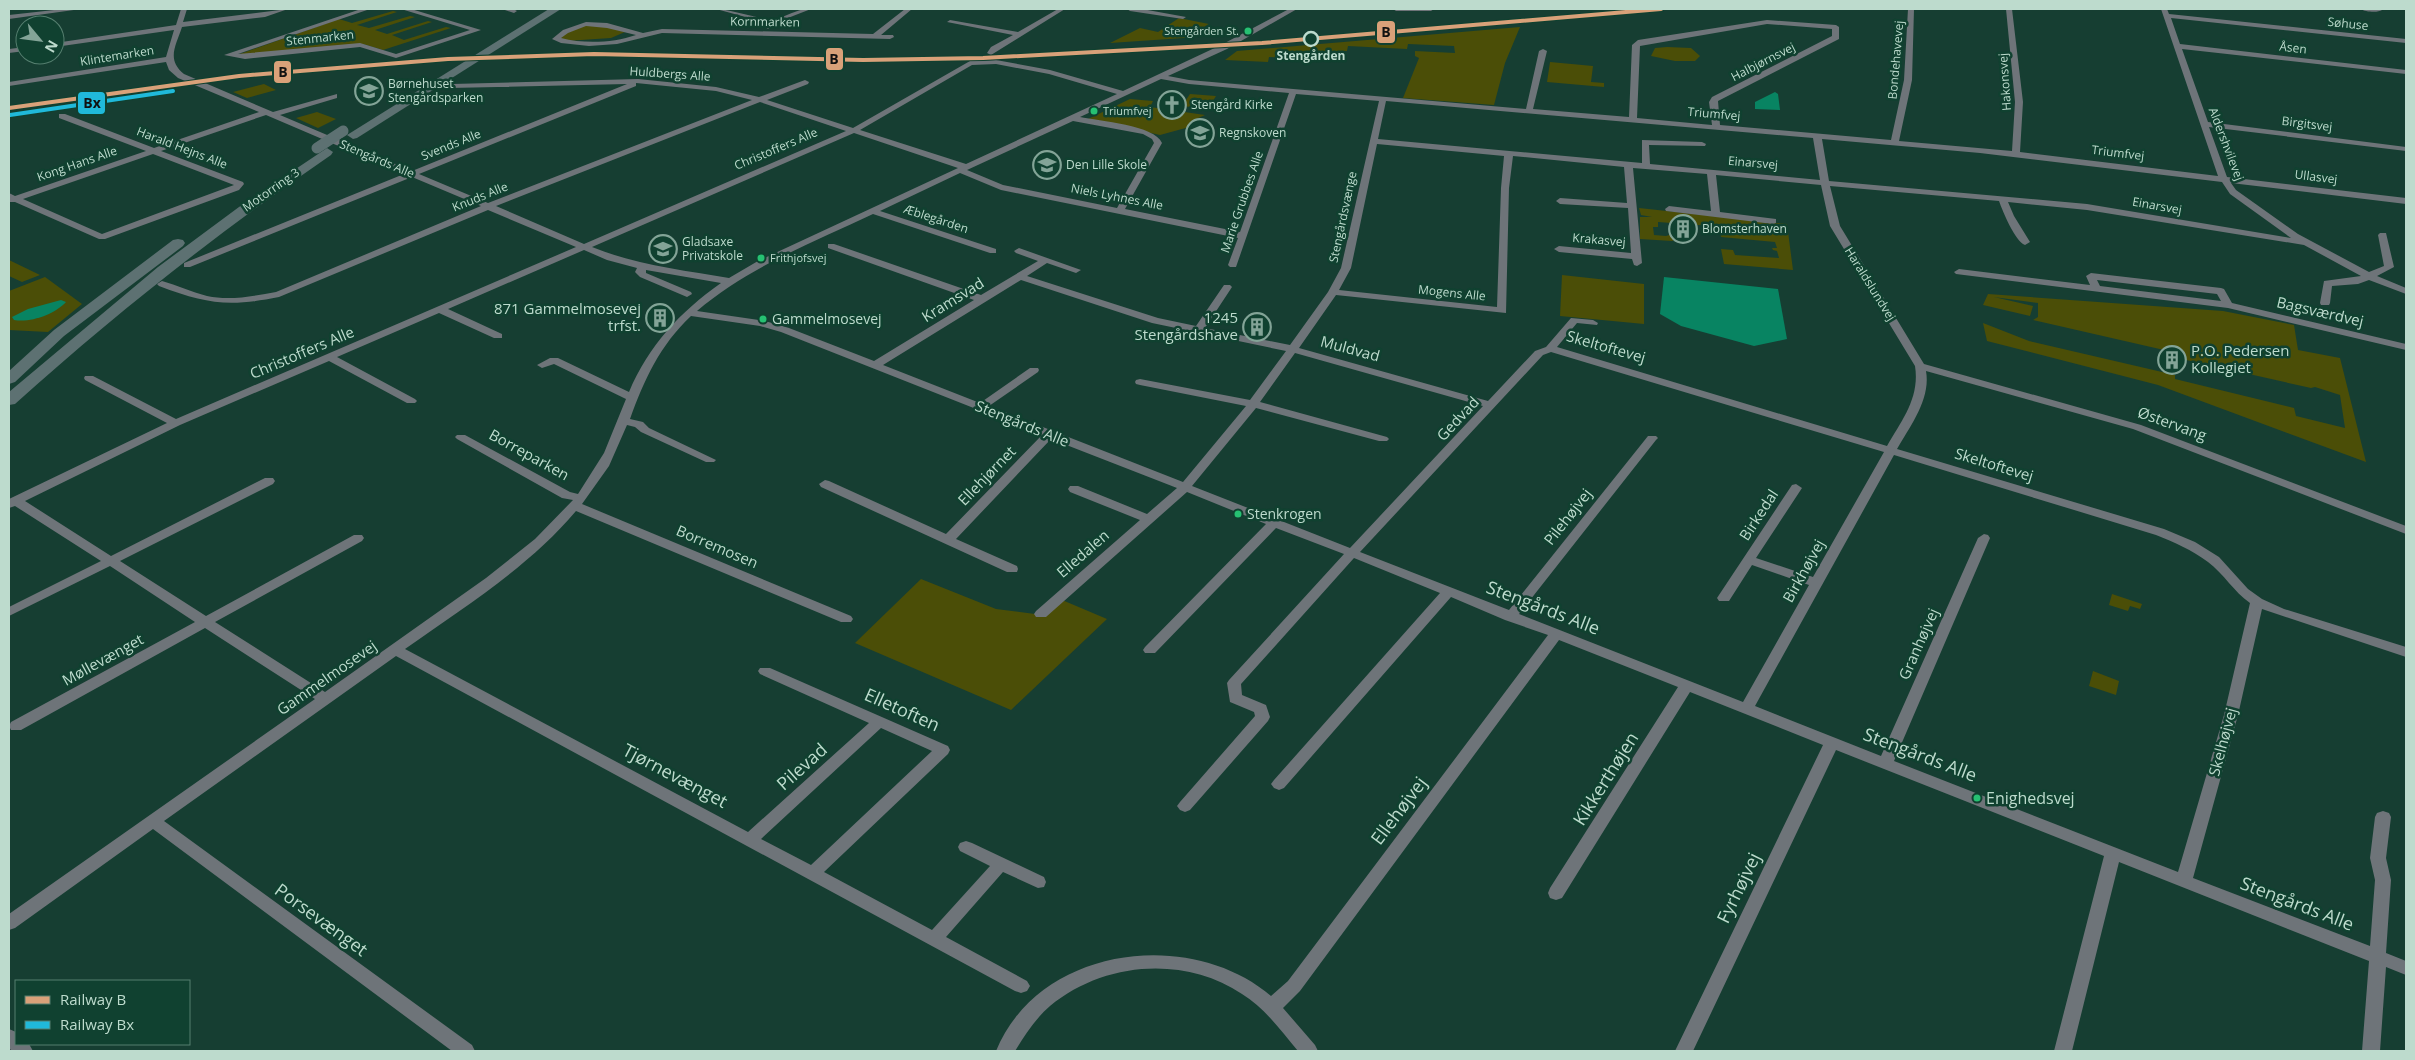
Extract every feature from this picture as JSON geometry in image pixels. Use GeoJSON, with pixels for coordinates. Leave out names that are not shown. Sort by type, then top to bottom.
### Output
{"type":"FeatureCollection","features":[{"type":"Feature","properties":{"kind":"highway","name":"Motorring 3"},"geometry":{"type":"LineString","coordinates":[[9,379],[59,334],[145,266],[452,64],[540,9]]}},
{"type":"Feature","properties":{"kind":"highway","name":"Motorring 3"},"geometry":{"type":"LineString","coordinates":[[348,133],[469,63],[556,9]]}},
{"type":"Feature","properties":{"kind":"highway","name":"Motorring 3"},"geometry":{"type":"LineString","coordinates":[[9,400],[74,342],[146,282],[322,150]]}},
{"type":"Feature","properties":{"kind":"street"},"geometry":{"type":"LineString","coordinates":[[9,17],[78,9]]}},
{"type":"Feature","properties":{"kind":"street"},"geometry":{"type":"LineString","coordinates":[[169,59],[184,9]]}},
{"type":"Feature","properties":{"kind":"street"},"geometry":{"type":"LineString","coordinates":[[65,43],[264,15],[285,9]]}},
{"type":"Feature","properties":{"kind":"street","name":"Stenmarken"},"geometry":{"type":"LineString","coordinates":[[367,9],[228,55],[245,57],[360,46],[396,56],[477,30],[404,9]]}},
{"type":"Feature","properties":{"kind":"street"},"geometry":{"type":"LineString","coordinates":[[505,9],[514,11]]}},
{"type":"Feature","properties":{"kind":"street"},"geometry":{"type":"LineString","coordinates":[[719,9],[773,22]]}},
{"type":"Feature","properties":{"kind":"street"},"geometry":{"type":"LineString","coordinates":[[762,33],[773,22],[808,9]]}},
{"type":"Feature","properties":{"kind":"street"},"geometry":{"type":"LineString","coordinates":[[875,36],[909,9]]}},
{"type":"Feature","properties":{"kind":"street"},"geometry":{"type":"LineString","coordinates":[[991,53],[994,49],[1062,9]]}},
{"type":"Feature","properties":{"kind":"street"},"geometry":{"type":"LineString","coordinates":[[1130,9],[1183,17]]}},
{"type":"Feature","properties":{"kind":"street","name":"Gammelmosevej"},"geometry":{"type":"LineString","coordinates":[[9,922],[396,650],[520,558],[578,502],[608,456],[648,362],[667,336],[689,312],[728,281],[760,263],[1169,73],[1248,35],[1294,9]]}},
{"type":"Feature","properties":{"kind":"street"},"geometry":{"type":"LineString","coordinates":[[1396,9],[1431,9]]}},
{"type":"Feature","properties":{"kind":"street","name":"Bondehavevej"},"geometry":{"type":"LineString","coordinates":[[1895,142],[1908,80],[1911,9]]}},
{"type":"Feature","properties":{"kind":"street","name":"Hakonsvej"},"geometry":{"type":"LineString","coordinates":[[2009,9],[2019,102],[2016,153]]}},
{"type":"Feature","properties":{"kind":"street"},"geometry":{"type":"LineString","coordinates":[[2364,9],[2379,10]]}},
{"type":"Feature","properties":{"kind":"street","name":"Søhuse"},"geometry":{"type":"LineString","coordinates":[[2166,12],[2406,41]]}},
{"type":"Feature","properties":{"kind":"street","name":"Aldershvilevej"},"geometry":{"type":"LineString","coordinates":[[2166,12],[2228,187],[2238,196],[2336,261],[2368,277],[2406,291]]}},
{"type":"Feature","properties":{"kind":"street","name":"Kornmarken"},"geometry":{"type":"LineString","coordinates":[[640,34],[597,22],[589,22],[577,25],[556,39],[566,42],[623,41],[640,34],[662,31],[890,37]]}},
{"type":"Feature","properties":{"kind":"street"},"geometry":{"type":"LineString","coordinates":[[950,22],[1019,34]]}},
{"type":"Feature","properties":{"kind":"street","name":"Halbjørnsvej"},"geometry":{"type":"LineString","coordinates":[[1633,120],[1636,45],[1641,42],[1767,22],[1836,27],[1836,37],[1715,99],[1713,102],[1716,127]]}},
{"type":"Feature","properties":{"kind":"street","name":"Åsen"},"geometry":{"type":"LineString","coordinates":[[2178,46],[2406,72]]}},
{"type":"Feature","properties":{"kind":"street"},"geometry":{"type":"LineString","coordinates":[[1529,111],[1542,51]]}},
{"type":"Feature","properties":{"kind":"street","name":"Klintemarken"},"geometry":{"type":"LineString","coordinates":[[9,84],[169,59]]}},
{"type":"Feature","properties":{"kind":"street","name":"Stengårds Alle"},"geometry":{"type":"LineString","coordinates":[[169,59],[172,68],[181,76],[610,258],[643,267],[728,281]]}},
{"type":"Feature","properties":{"kind":"street","name":"Christoffers Alle"},"geometry":{"type":"LineString","coordinates":[[12,502],[176,423],[854,131],[970,64],[996,62],[1050,72],[1125,94]]}},
{"type":"Feature","properties":{"kind":"street","name":"Triumfvej"},"geometry":{"type":"LineString","coordinates":[[1169,73],[1202,82]]}},
{"type":"Feature","properties":{"kind":"street","name":"Triumfvej"},"geometry":{"type":"LineString","coordinates":[[1160,77],[1294,91],[2016,153],[2223,177]]}},
{"type":"Feature","properties":{"kind":"street","name":"Huldbergs Alle"},"geometry":{"type":"LineString","coordinates":[[452,86],[638,82],[690,84],[741,94],[962,168]]}},
{"type":"Feature","properties":{"kind":"street","name":"Svends Alle"},"geometry":{"type":"LineString","coordinates":[[188,266],[212,252],[413,174],[638,82]]}},
{"type":"Feature","properties":{"kind":"street","name":"Knuds Alle"},"geometry":{"type":"LineString","coordinates":[[162,284],[213,302],[244,301],[279,294],[489,206],[806,82]]}},
{"type":"Feature","properties":{"kind":"street","name":"Kong Hans Alle"},"geometry":{"type":"LineString","coordinates":[[11,199],[270,114],[334,96],[323,91]]}},
{"type":"Feature","properties":{"kind":"street","name":"Marie Grubbes Alle"},"geometry":{"type":"LineString","coordinates":[[1234,265],[1294,91]]}},
{"type":"Feature","properties":{"kind":"street","name":"Stengårdsvænge"},"geometry":{"type":"LineString","coordinates":[[1184,488],[1253,404],[1333,292],[1346,268],[1383,98]]}},
{"type":"Feature","properties":{"kind":"street","name":"Harald Hejns Alle"},"geometry":{"type":"LineString","coordinates":[[11,199],[102,237],[236,188],[240,184],[62,116]]}},
{"type":"Feature","properties":{"kind":"street"},"geometry":{"type":"LineString","coordinates":[[1072,118],[1145,132],[1156,138],[1158,143],[1120,211]]}},
{"type":"Feature","properties":{"kind":"street","name":"Birgitsvej"},"geometry":{"type":"LineString","coordinates":[[2205,124],[2406,149]]}},
{"type":"Feature","properties":{"kind":"street","name":"Haraldslundvej"},"geometry":{"type":"LineString","coordinates":[[1817,136],[1835,226],[1920,366],[1923,380],[1920,396],[1891,450]]}},
{"type":"Feature","properties":{"kind":"street","name":"Einarsvej"},"geometry":{"type":"LineString","coordinates":[[1373,141],[2098,208],[2307,243]]}},
{"type":"Feature","properties":{"kind":"street"},"geometry":{"type":"LineString","coordinates":[[1646,165],[1645,142],[1702,144]]}},
{"type":"Feature","properties":{"kind":"street","name":"Mogens Alle"},"geometry":{"type":"LineString","coordinates":[[1333,292],[1502,311],[1505,188],[1509,153]]}},
{"type":"Feature","properties":{"kind":"street","name":"Krakasvej"},"geometry":{"type":"LineString","coordinates":[[1559,249],[1636,260],[1628,164]]}},
{"type":"Feature","properties":{"kind":"street","name":"Niels Lyhnes Alle"},"geometry":{"type":"LineString","coordinates":[[962,168],[1001,187],[1244,236]]}},
{"type":"Feature","properties":{"kind":"street","name":"Einarsvej"},"geometry":{"type":"LineString","coordinates":[[1711,171],[1716,214]]}},
{"type":"Feature","properties":{"kind":"street","name":"Ullasvej"},"geometry":{"type":"LineString","coordinates":[[2223,177],[2406,201]]}},
{"type":"Feature","properties":{"kind":"street"},"geometry":{"type":"LineString","coordinates":[[2002,199],[2009,216],[2025,242]]}},
{"type":"Feature","properties":{"kind":"street"},"geometry":{"type":"LineString","coordinates":[[1560,201],[1631,206]]}},
{"type":"Feature","properties":{"kind":"street"},"geometry":{"type":"LineString","coordinates":[[1669,210],[1773,221]]}},
{"type":"Feature","properties":{"kind":"street","name":"Æblegården"},"geometry":{"type":"LineString","coordinates":[[872,211],[993,251]]}},
{"type":"Feature","properties":{"kind":"street"},"geometry":{"type":"LineString","coordinates":[[2325,303],[2327,283],[2358,281],[2389,267],[2383,235]]}},
{"type":"Feature","properties":{"kind":"street"},"geometry":{"type":"LineString","coordinates":[[830,246],[982,299]]}},
{"type":"Feature","properties":{"kind":"street"},"geometry":{"type":"LineString","coordinates":[[1019,251],[1076,270]]}},
{"type":"Feature","properties":{"kind":"street","name":"Kramsvad"},"geometry":{"type":"LineString","coordinates":[[875,365],[1046,260]]}},
{"type":"Feature","properties":{"kind":"street"},"geometry":{"type":"LineString","coordinates":[[643,267],[640,272],[643,275],[687,294]]}},
{"type":"Feature","properties":{"kind":"street","name":"Bagsværdvej"},"geometry":{"type":"LineString","coordinates":[[1959,272],[2228,305],[2406,347]]}},
{"type":"Feature","properties":{"kind":"street","name":"Muldvad"},"geometry":{"type":"LineString","coordinates":[[1019,276],[1144,318],[1292,349],[1491,406]]}},
{"type":"Feature","properties":{"kind":"street"},"geometry":{"type":"LineString","coordinates":[[1199,330],[1227,286]]}},
{"type":"Feature","properties":{"kind":"street"},"geometry":{"type":"LineString","coordinates":[[440,310],[498,336]]}},
{"type":"Feature","properties":{"kind":"street","name":"Stengårds Alle"},"geometry":{"type":"LineString","coordinates":[[689,312],[761,323],[785,330],[1555,635],[1746,708],[2406,968]]}},
{"type":"Feature","properties":{"kind":"street","name":"Gedvad"},"geometry":{"type":"LineString","coordinates":[[1351,554],[1538,354],[1550,349],[1575,320],[1593,324]]}},
{"type":"Feature","properties":{"kind":"street","name":"Skeltoftevej"},"geometry":{"type":"LineString","coordinates":[[1550,349],[1891,450],[2172,537],[2214,560],[2243,592],[2257,602],[2279,612],[2406,652]]}},
{"type":"Feature","properties":{"kind":"street"},"geometry":{"type":"LineString","coordinates":[[329,357],[411,401]]}},
{"type":"Feature","properties":{"kind":"street"},"geometry":{"type":"LineString","coordinates":[[542,365],[554,360],[633,398]]}},
{"type":"Feature","properties":{"kind":"street","name":"Østervang"},"geometry":{"type":"LineString","coordinates":[[1920,366],[2137,427],[2406,530]]}},
{"type":"Feature","properties":{"kind":"street"},"geometry":{"type":"LineString","coordinates":[[981,407],[1034,370]]}},
{"type":"Feature","properties":{"kind":"street"},"geometry":{"type":"LineString","coordinates":[[89,378],[176,423]]}},
{"type":"Feature","properties":{"kind":"street"},"geometry":{"type":"LineString","coordinates":[[1140,382],[1253,404],[1383,439]]}},
{"type":"Feature","properties":{"kind":"street"},"geometry":{"type":"LineString","coordinates":[[624,420],[639,424],[644,430],[710,460]]}},
{"type":"Feature","properties":{"kind":"street","name":"Ellehjørnet"},"geometry":{"type":"LineString","coordinates":[[948,540],[1049,434]]}},
{"type":"Feature","properties":{"kind":"street","name":"Borreparken"},"geometry":{"type":"LineString","coordinates":[[461,437],[578,502]]}},
{"type":"Feature","properties":{"kind":"street","name":"Pilehøjvej"},"geometry":{"type":"LineString","coordinates":[[1510,617],[1652,438]]}},
{"type":"Feature","properties":{"kind":"street","name":"Birkhøjvej"},"geometry":{"type":"LineString","coordinates":[[1746,708],[1891,450]]}},
{"type":"Feature","properties":{"kind":"street"},"geometry":{"type":"LineString","coordinates":[[9,612],[269,481]]}},
{"type":"Feature","properties":{"kind":"street"},"geometry":{"type":"LineString","coordinates":[[825,484],[1012,569]]}},
{"type":"Feature","properties":{"kind":"street","name":"Elledalen"},"geometry":{"type":"LineString","coordinates":[[1041,614],[1184,488]]}},
{"type":"Feature","properties":{"kind":"street","name":"Birkedal"},"geometry":{"type":"LineString","coordinates":[[1724,598],[1796,488]]}},
{"type":"Feature","properties":{"kind":"street"},"geometry":{"type":"LineString","coordinates":[[1074,489],[1148,520]]}},
{"type":"Feature","properties":{"kind":"street"},"geometry":{"type":"LineString","coordinates":[[12,502],[110,561],[325,700]]}},
{"type":"Feature","properties":{"kind":"street","name":"Borremosen"},"geometry":{"type":"LineString","coordinates":[[578,502],[846,619]]}},
{"type":"Feature","properties":{"kind":"street"},"geometry":{"type":"LineString","coordinates":[[1150,650],[1274,524]]}},
{"type":"Feature","properties":{"kind":"street","name":"Møllevænget"},"geometry":{"type":"LineString","coordinates":[[16,726],[358,538]]}},
{"type":"Feature","properties":{"kind":"street","name":"Granhøjvej"},"geometry":{"type":"LineString","coordinates":[[1885,763],[1984,538]]}},
{"type":"Feature","properties":{"kind":"street"},"geometry":{"type":"LineString","coordinates":[[1185,806],[1263,717],[1261,709],[1235,698],[1234,683],[1351,554]]}},
{"type":"Feature","properties":{"kind":"street","name":"Birkedal"},"geometry":{"type":"LineString","coordinates":[[1749,560],[1817,583]]}},
{"type":"Feature","properties":{"kind":"street"},"geometry":{"type":"LineString","coordinates":[[1279,784],[1448,592]]}},
{"type":"Feature","properties":{"kind":"street","name":"Skelhøjvej"},"geometry":{"type":"LineString","coordinates":[[2184,881],[2231,715],[2257,602]]}},
{"type":"Feature","properties":{"kind":"street","name":"Ellehøjvej"},"geometry":{"type":"LineString","coordinates":[[1272,1008],[1294,986],[1555,635]]}},
{"type":"Feature","properties":{"kind":"street","name":"Tjørnevænget"},"geometry":{"type":"LineString","coordinates":[[396,650],[1020,986]]}},
{"type":"Feature","properties":{"kind":"street","name":"Elletoften"},"geometry":{"type":"LineString","coordinates":[[765,671],[943,750],[813,873]]}},
{"type":"Feature","properties":{"kind":"street","name":"Kikkerthøjen"},"geometry":{"type":"LineString","coordinates":[[1556,893],[1687,685]]}},
{"type":"Feature","properties":{"kind":"street","name":"Pilevad"},"geometry":{"type":"LineString","coordinates":[[750,839],[879,722]]}},
{"type":"Feature","properties":{"kind":"street","name":"Fyrhøjvej"},"geometry":{"type":"LineString","coordinates":[[1684,1051],[1832,742]]}},
{"type":"Feature","properties":{"kind":"street"},"geometry":{"type":"LineString","coordinates":[[2371,1051],[2384,880],[2378,858],[2383,817]]}},
{"type":"Feature","properties":{"kind":"street","name":"Porsevænget"},"geometry":{"type":"LineString","coordinates":[[153,821],[466,1051]]}},
{"type":"Feature","properties":{"kind":"street"},"geometry":{"type":"LineString","coordinates":[[966,847],[1038,882]]}},
{"type":"Feature","properties":{"kind":"street"},"geometry":{"type":"LineString","coordinates":[[2062,1051],[2113,853]]}},
{"type":"Feature","properties":{"kind":"street"},"geometry":{"type":"LineString","coordinates":[[934,939],[1002,864]]}},
{"type":"Feature","properties":{"kind":"street"},"geometry":{"type":"LineString","coordinates":[[1005,1051],[1021,1025],[1044,1000],[1070,983],[1099,970],[1130,962],[1161,960],[1192,964],[1214,971],[1248,988],[1272,1008],[1309,1051]]}},
{"type":"Feature","properties":{"kind":"shaded area"},"geometry":{"type":"Polygon","coordinates":[[[393,11],[397,12],[357,25],[369,28],[410,16],[415,17],[375,30],[387,34],[428,21],[432,22],[392,35],[404,40],[446,27],[451,28],[383,50],[363,44],[237,55],[339,19],[352,23],[393,11]]]}},
{"type":"Feature","properties":{"kind":"shaded area"},"geometry":{"type":"Polygon","coordinates":[[[1179,18],[1209,24],[1184,38],[1110,43],[1140,28],[1158,32],[1179,18]]]}},
{"type":"Feature","properties":{"kind":"shaded area"},"geometry":{"type":"Polygon","coordinates":[[[591,23],[625,32],[611,38],[566,41],[559,39],[572,29],[591,23]]]}},
{"type":"Feature","properties":{"kind":"shaded area"},"geometry":{"type":"Polygon","coordinates":[[[1520,27],[1505,63],[1494,105],[1403,98],[1419,58],[1415,56],[1415,51],[1455,53],[1454,46],[1408,44],[1407,49],[1348,46],[1347,51],[1339,51],[1338,55],[1304,54],[1303,59],[1269,57],[1268,62],[1225,60],[1237,51],[1520,27]]]}},
{"type":"Feature","properties":{"kind":"shaded area"},"geometry":{"type":"Polygon","coordinates":[[[1655,48],[1691,48],[1700,56],[1695,61],[1675,61],[1651,56],[1655,48]]]}},
{"type":"Feature","properties":{"kind":"shaded area"},"geometry":{"type":"Polygon","coordinates":[[[1550,62],[1593,66],[1591,82],[1604,83],[1604,87],[1547,82],[1550,62]]]}},
{"type":"Feature","properties":{"kind":"shaded area"},"geometry":{"type":"Polygon","coordinates":[[[264,84],[276,90],[247,98],[233,92],[264,84]]]}},
{"type":"Feature","properties":{"kind":"shaded area"},"geometry":{"type":"Polygon","coordinates":[[[1775,92],[1778,94],[1780,110],[1755,109],[1755,102],[1775,92]]]}},
{"type":"Feature","properties":{"kind":"shaded area"},"geometry":{"type":"Polygon","coordinates":[[[1190,94],[1216,96],[1208,109],[1182,106],[1190,94]]]}},
{"type":"Feature","properties":{"kind":"shaded area"},"geometry":{"type":"Polygon","coordinates":[[[1130,99],[1153,101],[1150,107],[1205,115],[1196,119],[1204,123],[1160,135],[1088,119],[1130,99]]]}},
{"type":"Feature","properties":{"kind":"shaded area"},"geometry":{"type":"Polygon","coordinates":[[[317,112],[336,119],[318,128],[296,118],[317,112]]]}},
{"type":"Feature","properties":{"kind":"shaded area"},"geometry":{"type":"Polygon","coordinates":[[[1639,208],[1787,224],[1793,270],[1724,264],[1721,249],[1733,250],[1735,255],[1779,258],[1777,251],[1772,248],[1777,248],[1775,242],[1721,237],[1719,228],[1712,226],[1658,222],[1658,227],[1653,227],[1654,235],[1666,236],[1676,233],[1677,239],[1672,241],[1640,239],[1640,217],[1652,217],[1641,215],[1639,208]]]}},
{"type":"Feature","properties":{"kind":"shaded area"},"geometry":{"type":"Polygon","coordinates":[[[9,260],[40,275],[22,282],[9,276],[9,260]]]}},
{"type":"Feature","properties":{"kind":"shaded area"},"geometry":{"type":"Polygon","coordinates":[[[1562,275],[1644,284],[1644,324],[1560,316],[1562,275]]]}},
{"type":"Feature","properties":{"kind":"shaded area"},"geometry":{"type":"Polygon","coordinates":[[[45,277],[82,304],[48,332],[9,330],[9,291],[45,277]]]}},
{"type":"Feature","properties":{"kind":"shaded area"},"geometry":{"type":"Polygon","coordinates":[[[1664,277],[1778,289],[1787,339],[1754,346],[1681,326],[1660,314],[1664,277]]]}},
{"type":"Feature","properties":{"kind":"shaded area"},"geometry":{"type":"Polygon","coordinates":[[[1988,294],[2223,311],[2294,325],[2298,350],[2340,358],[2366,462],[2158,385],[1987,341],[1983,323],[2029,341],[2175,375],[2175,379],[2294,408],[2296,416],[2345,428],[2340,395],[2315,387],[2311,388],[2164,355],[2164,350],[2033,320],[2038,317],[2038,303],[1994,297],[2033,306],[2030,316],[1983,305],[1988,294]]]}},
{"type":"Feature","properties":{"kind":"shaded area"},"geometry":{"type":"Polygon","coordinates":[[[61,300],[66,302],[42,317],[21,321],[14,320],[12,317],[28,309],[61,300]]]}},
{"type":"Feature","properties":{"kind":"shaded area"},"geometry":{"type":"Polygon","coordinates":[[[921,579],[996,609],[1035,614],[1055,597],[1107,619],[1011,710],[855,643],[921,579]]]}},
{"type":"Feature","properties":{"kind":"shaded area"},"geometry":{"type":"Polygon","coordinates":[[[2112,594],[2142,604],[2140,609],[2130,606],[2128,611],[2109,605],[2112,594]]]}},
{"type":"Feature","properties":{"kind":"shaded area"},"geometry":{"type":"Polygon","coordinates":[[[2093,671],[2119,681],[2116,695],[2089,686],[2093,671]]]}},
{"type":"Feature","properties":{"kind":"rail line","name":"B"},"geometry":{"type":"LineString","coordinates":[[9,108],[239,76],[448,59],[594,54],[863,60],[983,58],[1262,43],[1661,9]]}},
{"type":"Feature","properties":{"kind":"rail line","name":"Bx"},"geometry":{"type":"LineString","coordinates":[[10,115],[173,91]]}},
{"type":"Feature","properties":{"kind":"place","name":"Stengården St."},"geometry":{"type":"Point","coordinates":[1248,31]}},
{"type":"Feature","properties":{"kind":"place","name":"Stengården"},"geometry":{"type":"Point","coordinates":[1311,39]}},
{"type":"Feature","properties":{"kind":"place","name":"Børnehuset Stengårdsparken"},"geometry":{"type":"Point","coordinates":[369,91]}},
{"type":"Feature","properties":{"kind":"place","name":"Stengård Kirke"},"geometry":{"type":"Point","coordinates":[1172,105]}},
{"type":"Feature","properties":{"kind":"place","name":"Triumfvej"},"geometry":{"type":"Point","coordinates":[1094,111]}},
{"type":"Feature","properties":{"kind":"place","name":"Regnskoven"},"geometry":{"type":"Point","coordinates":[1200,133]}},
{"type":"Feature","properties":{"kind":"place","name":"Den Lille Skole"},"geometry":{"type":"Point","coordinates":[1047,165]}},
{"type":"Feature","properties":{"kind":"place","name":"Blomsterhaven"},"geometry":{"type":"Point","coordinates":[1683,229]}},
{"type":"Feature","properties":{"kind":"place","name":"Gladsaxe Privatskole"},"geometry":{"type":"Point","coordinates":[663,249]}},
{"type":"Feature","properties":{"kind":"place","name":"Frithjofsvej"},"geometry":{"type":"Point","coordinates":[761,258]}},
{"type":"Feature","properties":{"kind":"place","name":"871 Gammelmosevej trfst."},"geometry":{"type":"Point","coordinates":[660,318]}},
{"type":"Feature","properties":{"kind":"place","name":"Gammelmosevej"},"geometry":{"type":"Point","coordinates":[763,319]}},
{"type":"Feature","properties":{"kind":"place","name":"1245 Stengårdshave"},"geometry":{"type":"Point","coordinates":[1257,327]}},
{"type":"Feature","properties":{"kind":"place","name":"P.O. Pedersen Kollegiet"},"geometry":{"type":"Point","coordinates":[2172,360]}},
{"type":"Feature","properties":{"kind":"place","name":"Stenkrogen"},"geometry":{"type":"Point","coordinates":[1238,514]}},
{"type":"Feature","properties":{"kind":"place","name":"Enighedsvej"},"geometry":{"type":"Point","coordinates":[1977,798]}}]}
